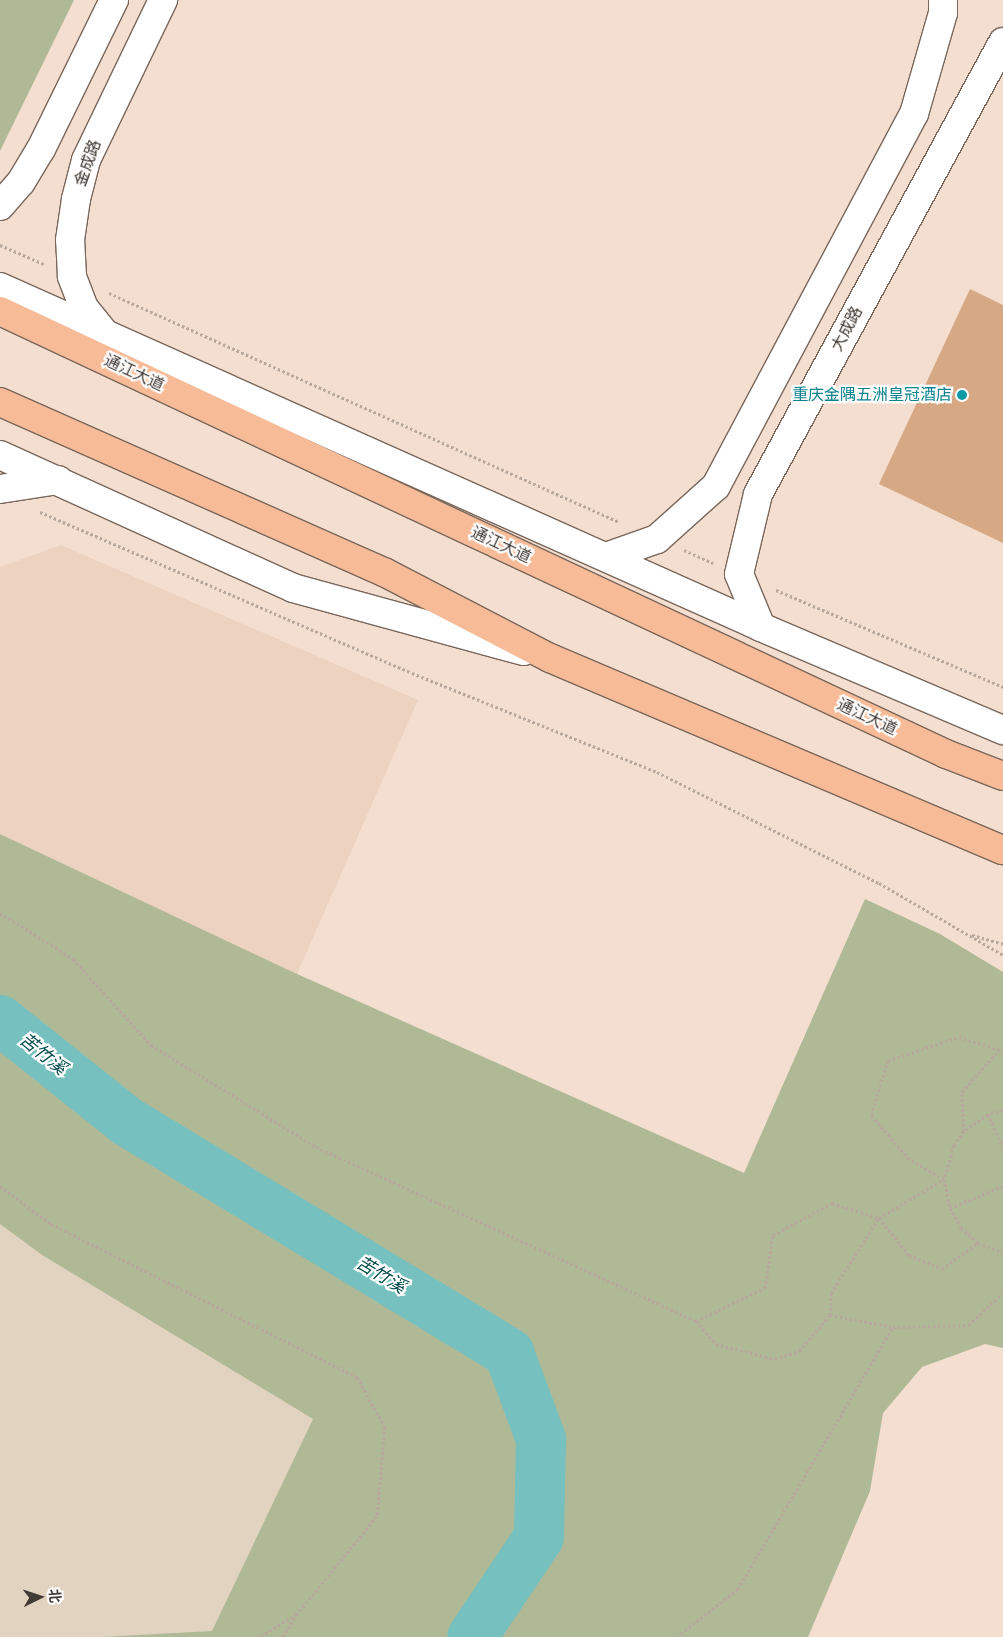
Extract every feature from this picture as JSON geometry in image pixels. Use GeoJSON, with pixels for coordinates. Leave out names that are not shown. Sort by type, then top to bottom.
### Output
{"type":"FeatureCollection","features":[{"type":"Feature","properties":{"kind":"main road","name":"通江大道"},"geometry":{"type":"LineString","coordinates":[[0,311],[937,750],[1003,776]]}},
{"type":"Feature","properties":{"kind":"main road"},"geometry":{"type":"LineString","coordinates":[[0,402],[384,572],[550,658],[1003,850]]}},
{"type":"Feature","properties":{"kind":"street"},"geometry":{"type":"LineString","coordinates":[[0,206],[21,182],[41,149],[114,0]]}},
{"type":"Feature","properties":{"kind":"street","name":"金成路"},"geometry":{"type":"LineString","coordinates":[[102,330],[84,308],[72,276],[70,240],[86,160],[163,0]]}},
{"type":"Feature","properties":{"kind":"street"},"geometry":{"type":"LineString","coordinates":[[606,557],[657,539],[716,486],[914,114],[943,13],[943,0]]}},
{"type":"Feature","properties":{"kind":"street","name":"大成路"},"geometry":{"type":"LineString","coordinates":[[739,574],[758,494],[1003,42]]}},
{"type":"Feature","properties":{"kind":"street","name":"通江大道"},"geometry":{"type":"LineString","coordinates":[[0,287],[102,330],[761,627],[1003,730]]}},
{"type":"Feature","properties":{"kind":"street"},"geometry":{"type":"LineString","coordinates":[[0,455],[293,588],[550,658]]}},
{"type":"Feature","properties":{"kind":"street"},"geometry":{"type":"LineString","coordinates":[[0,489],[58,480]]}},
{"type":"Feature","properties":{"kind":"street"},"geometry":{"type":"LineString","coordinates":[[739,574],[761,627]]}},
{"type":"Feature","properties":{"kind":"path"},"geometry":{"type":"LineString","coordinates":[[0,245],[657,539],[1003,687]]}},
{"type":"Feature","properties":{"kind":"path"},"geometry":{"type":"LineString","coordinates":[[34,510],[412,673],[657,772],[879,883],[1003,955]]}},
{"type":"Feature","properties":{"kind":"path"},"geometry":{"type":"LineString","coordinates":[[0,913],[73,959],[151,1045],[316,1147],[696,1321],[716,1344],[775,1359],[799,1351],[830,1315],[832,1293],[879,1218],[944,1179]]}},
{"type":"Feature","properties":{"kind":"path"},"geometry":{"type":"LineString","coordinates":[[966,934],[1003,944]]}},
{"type":"Feature","properties":{"kind":"path"},"geometry":{"type":"LineString","coordinates":[[944,1179],[909,1159],[871,1115],[888,1061],[958,1037],[1001,1050],[962,1092],[964,1131]]}},
{"type":"Feature","properties":{"kind":"path"},"geometry":{"type":"LineString","coordinates":[[1003,1110],[988,1114],[964,1131],[947,1162],[944,1179],[950,1208],[961,1228],[978,1243],[1003,1252]]}},
{"type":"Feature","properties":{"kind":"path"},"geometry":{"type":"LineString","coordinates":[[988,1114],[1003,1148]]}},
{"type":"Feature","properties":{"kind":"path"},"geometry":{"type":"LineString","coordinates":[[0,1186],[51,1224],[357,1377],[385,1427],[377,1516],[297,1614],[283,1637]]}},
{"type":"Feature","properties":{"kind":"path"},"geometry":{"type":"LineString","coordinates":[[950,1208],[1003,1186]]}},
{"type":"Feature","properties":{"kind":"path"},"geometry":{"type":"LineString","coordinates":[[696,1321],[765,1288],[773,1234],[832,1203],[879,1218],[909,1255],[942,1270],[978,1243]]}},
{"type":"Feature","properties":{"kind":"path"},"geometry":{"type":"LineString","coordinates":[[830,1315],[894,1327],[969,1325],[1003,1293]]}},
{"type":"Feature","properties":{"kind":"path"},"geometry":{"type":"LineString","coordinates":[[677,1637],[738,1589],[894,1327]]}},
{"type":"Feature","properties":{"kind":"path"},"geometry":{"type":"LineString","coordinates":[[259,1637],[297,1614]]}},
{"type":"Feature","properties":{"kind":"shaded area"},"geometry":{"type":"Polygon","coordinates":[[[61,545],[418,700],[297,974],[0,834],[0,567],[61,545]]]}},
{"type":"Feature","properties":{"kind":"shaded area"},"geometry":{"type":"Polygon","coordinates":[[[0,1224],[42,1255],[313,1419],[212,1632],[102,1637],[0,1637],[0,1224]]]}},
{"type":"Feature","properties":{"kind":"green space"},"geometry":{"type":"Polygon","coordinates":[[[0,0],[74,0],[0,151],[0,0]]]}},
{"type":"Feature","properties":{"kind":"green space"},"geometry":{"type":"Polygon","coordinates":[[[0,834],[297,974],[744,1173],[865,899],[940,934],[1003,972],[1003,1348],[985,1344],[922,1367],[883,1413],[870,1491],[808,1637],[102,1637],[212,1631],[313,1419],[42,1255],[0,1224],[0,834]]]}},
{"type":"Feature","properties":{"kind":"building","name":"重庆金隅五洲皇冠酒店"},"geometry":{"type":"Polygon","coordinates":[[[970,289],[1003,305],[1003,543],[879,484],[970,289]]]}},
{"type":"Feature","properties":{"kind":"waterway","name":"苦竹溪"},"geometry":{"type":"LineString","coordinates":[[0,1020],[128,1122],[509,1353],[541,1439],[539,1537],[472,1637]]}},
{"type":"Feature","properties":{"kind":"place","name":"重庆金隅五洲皇冠酒店"},"geometry":{"type":"Point","coordinates":[962,395]}}]}
